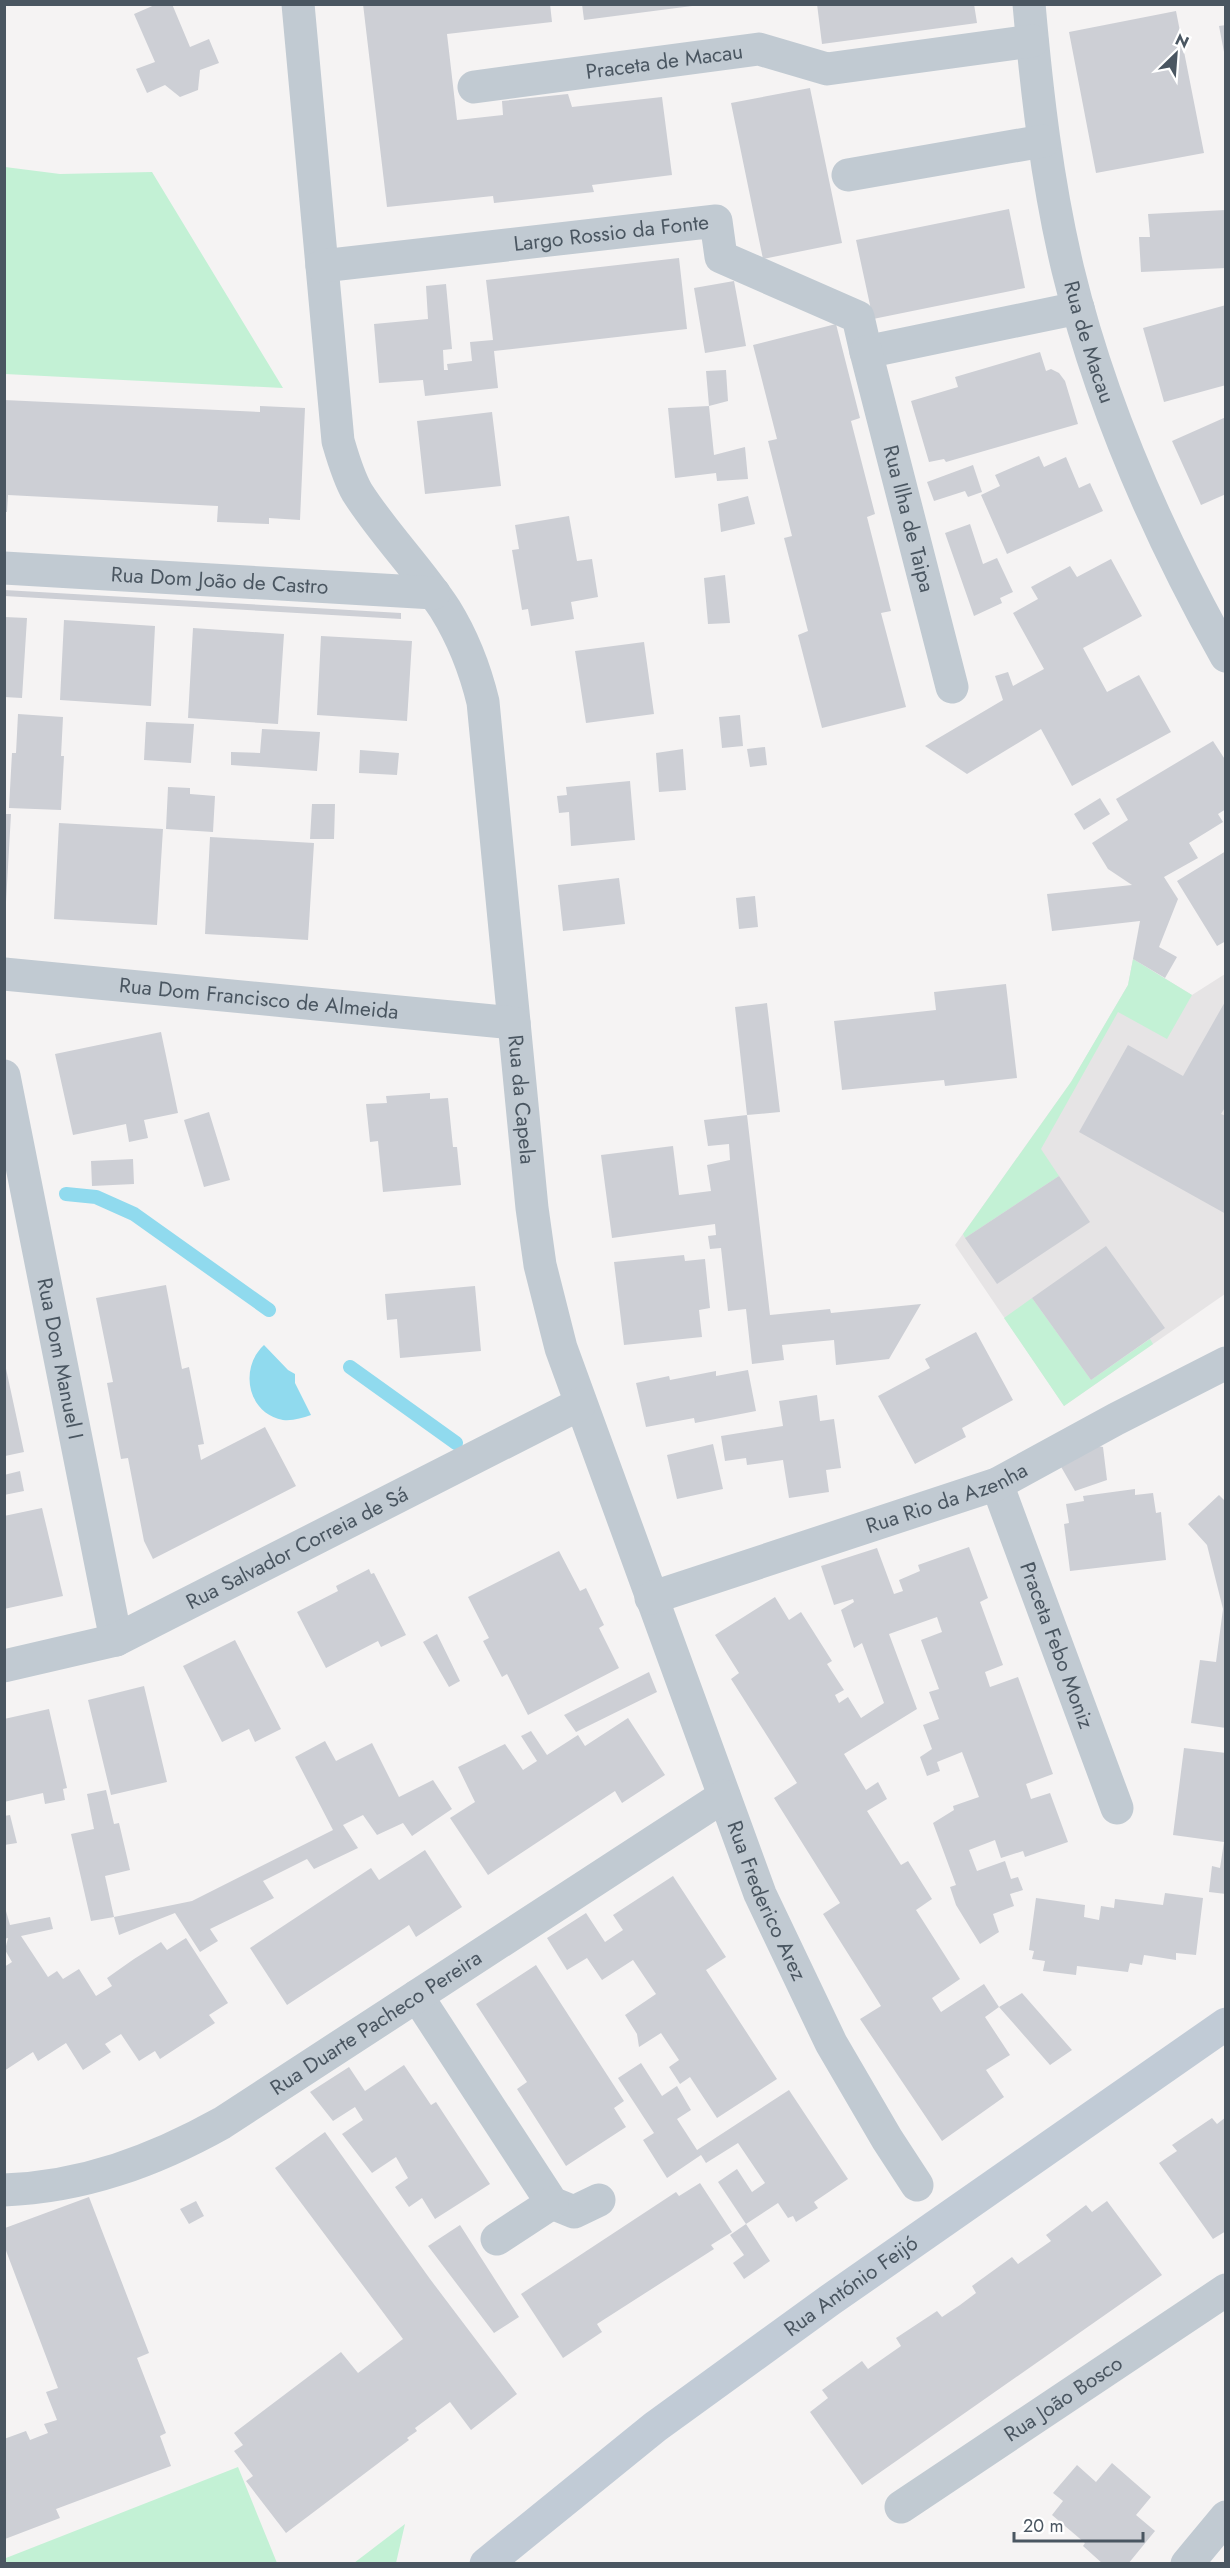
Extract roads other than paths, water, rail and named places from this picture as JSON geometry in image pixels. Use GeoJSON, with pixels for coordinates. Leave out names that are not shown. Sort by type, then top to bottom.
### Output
{"type":"FeatureCollection","features":[{"type":"Feature","properties":{"kind":"street"},"geometry":{"type":"LineString","coordinates":[[298,4],[337,432],[345,466],[356,491],[434,593]]}},
{"type":"Feature","properties":{"kind":"street","name":"Rua de Macau"},"geometry":{"type":"LineString","coordinates":[[1029,4],[1043,141],[1058,224],[1078,308],[1108,404],[1142,490],[1181,575],[1226,656]]}},
{"type":"Feature","properties":{"kind":"street","name":"Praceta de Macau"},"geometry":{"type":"LineString","coordinates":[[474,87],[759,49],[827,69],[1032,41]]}},
{"type":"Feature","properties":{"kind":"street"},"geometry":{"type":"LineString","coordinates":[[848,175],[1043,141]]}},
{"type":"Feature","properties":{"kind":"street","name":"Largo Rossio da Fonte"},"geometry":{"type":"LineString","coordinates":[[322,266],[716,220],[721,257],[858,317],[866,352]]}},
{"type":"Feature","properties":{"kind":"street"},"geometry":{"type":"LineString","coordinates":[[866,352],[1078,308]]}},
{"type":"Feature","properties":{"kind":"street","name":"Rua Ilha de Taipa"},"geometry":{"type":"LineString","coordinates":[[866,352],[952,687]]}},
{"type":"Feature","properties":{"kind":"street","name":"Rua Dom João de Castro"},"geometry":{"type":"LineString","coordinates":[[4,568],[434,593]]}},
{"type":"Feature","properties":{"kind":"street","name":"Rua da Capela"},"geometry":{"type":"LineString","coordinates":[[434,593],[455,627],[472,663],[484,711],[531,1198],[539,1256],[561,1348],[651,1598]]}},
{"type":"Feature","properties":{"kind":"street","name":"Rua Dom Francisco de Almeida"},"geometry":{"type":"LineString","coordinates":[[4,974],[514,1023]]}},
{"type":"Feature","properties":{"kind":"street","name":"Rua Dom Manuel I"},"geometry":{"type":"LineString","coordinates":[[4,1076],[116,1640]]}},
{"type":"Feature","properties":{"kind":"street","name":"Rua Rio da Azenha"},"geometry":{"type":"LineString","coordinates":[[651,1598],[998,1484],[1116,1419],[1226,1363]]}},
{"type":"Feature","properties":{"kind":"street","name":"Rua Salvador Correia de Sá"},"geometry":{"type":"LineString","coordinates":[[4,1666],[116,1640],[580,1404]]}},
{"type":"Feature","properties":{"kind":"street","name":"Praceta Febo Moniz"},"geometry":{"type":"LineString","coordinates":[[998,1484],[1118,1808]]}},
{"type":"Feature","properties":{"kind":"street","name":"Rua Frederico Arez"},"geometry":{"type":"LineString","coordinates":[[651,1598],[760,1894],[806,1994],[858,2092],[917,2185]]}},
{"type":"Feature","properties":{"kind":"street","name":"Rua Duarte Pacheco Pereira"},"geometry":{"type":"LineString","coordinates":[[4,2190],[88,2179],[158,2156],[222,2123],[724,1796]]}},
{"type":"Feature","properties":{"kind":"street"},"geometry":{"type":"LineString","coordinates":[[417,1996],[552,2204],[574,2212],[599,2200]]}},
{"type":"Feature","properties":{"kind":"street","name":"Rua António Feijó"},"geometry":{"type":"LineString","coordinates":[[486,2564],[664,2421],[830,2300],[1226,2024]]}},
{"type":"Feature","properties":{"kind":"street"},"geometry":{"type":"LineString","coordinates":[[497,2239],[552,2204]]}},
{"type":"Feature","properties":{"kind":"street","name":"Rua João Bosco"},"geometry":{"type":"LineString","coordinates":[[901,2507],[1226,2290]]}},
{"type":"Feature","properties":{"kind":"street"},"geometry":{"type":"LineString","coordinates":[[1187,2564],[1226,2517]]}},
{"type":"Feature","properties":{"kind":"water"},"geometry":{"type":"Polygon","coordinates":[[[264,1345],[288,1370],[295,1374],[295,1383],[311,1415],[294,1420],[283,1420],[261,1409],[251,1388],[250,1377],[251,1365],[264,1345]]]}},
{"type":"Feature","properties":{"kind":"waterway"},"geometry":{"type":"LineString","coordinates":[[66,1194],[96,1197],[134,1214],[269,1310]]}},
{"type":"Feature","properties":{"kind":"waterway"},"geometry":{"type":"LineString","coordinates":[[350,1367],[456,1443]]}}]}
